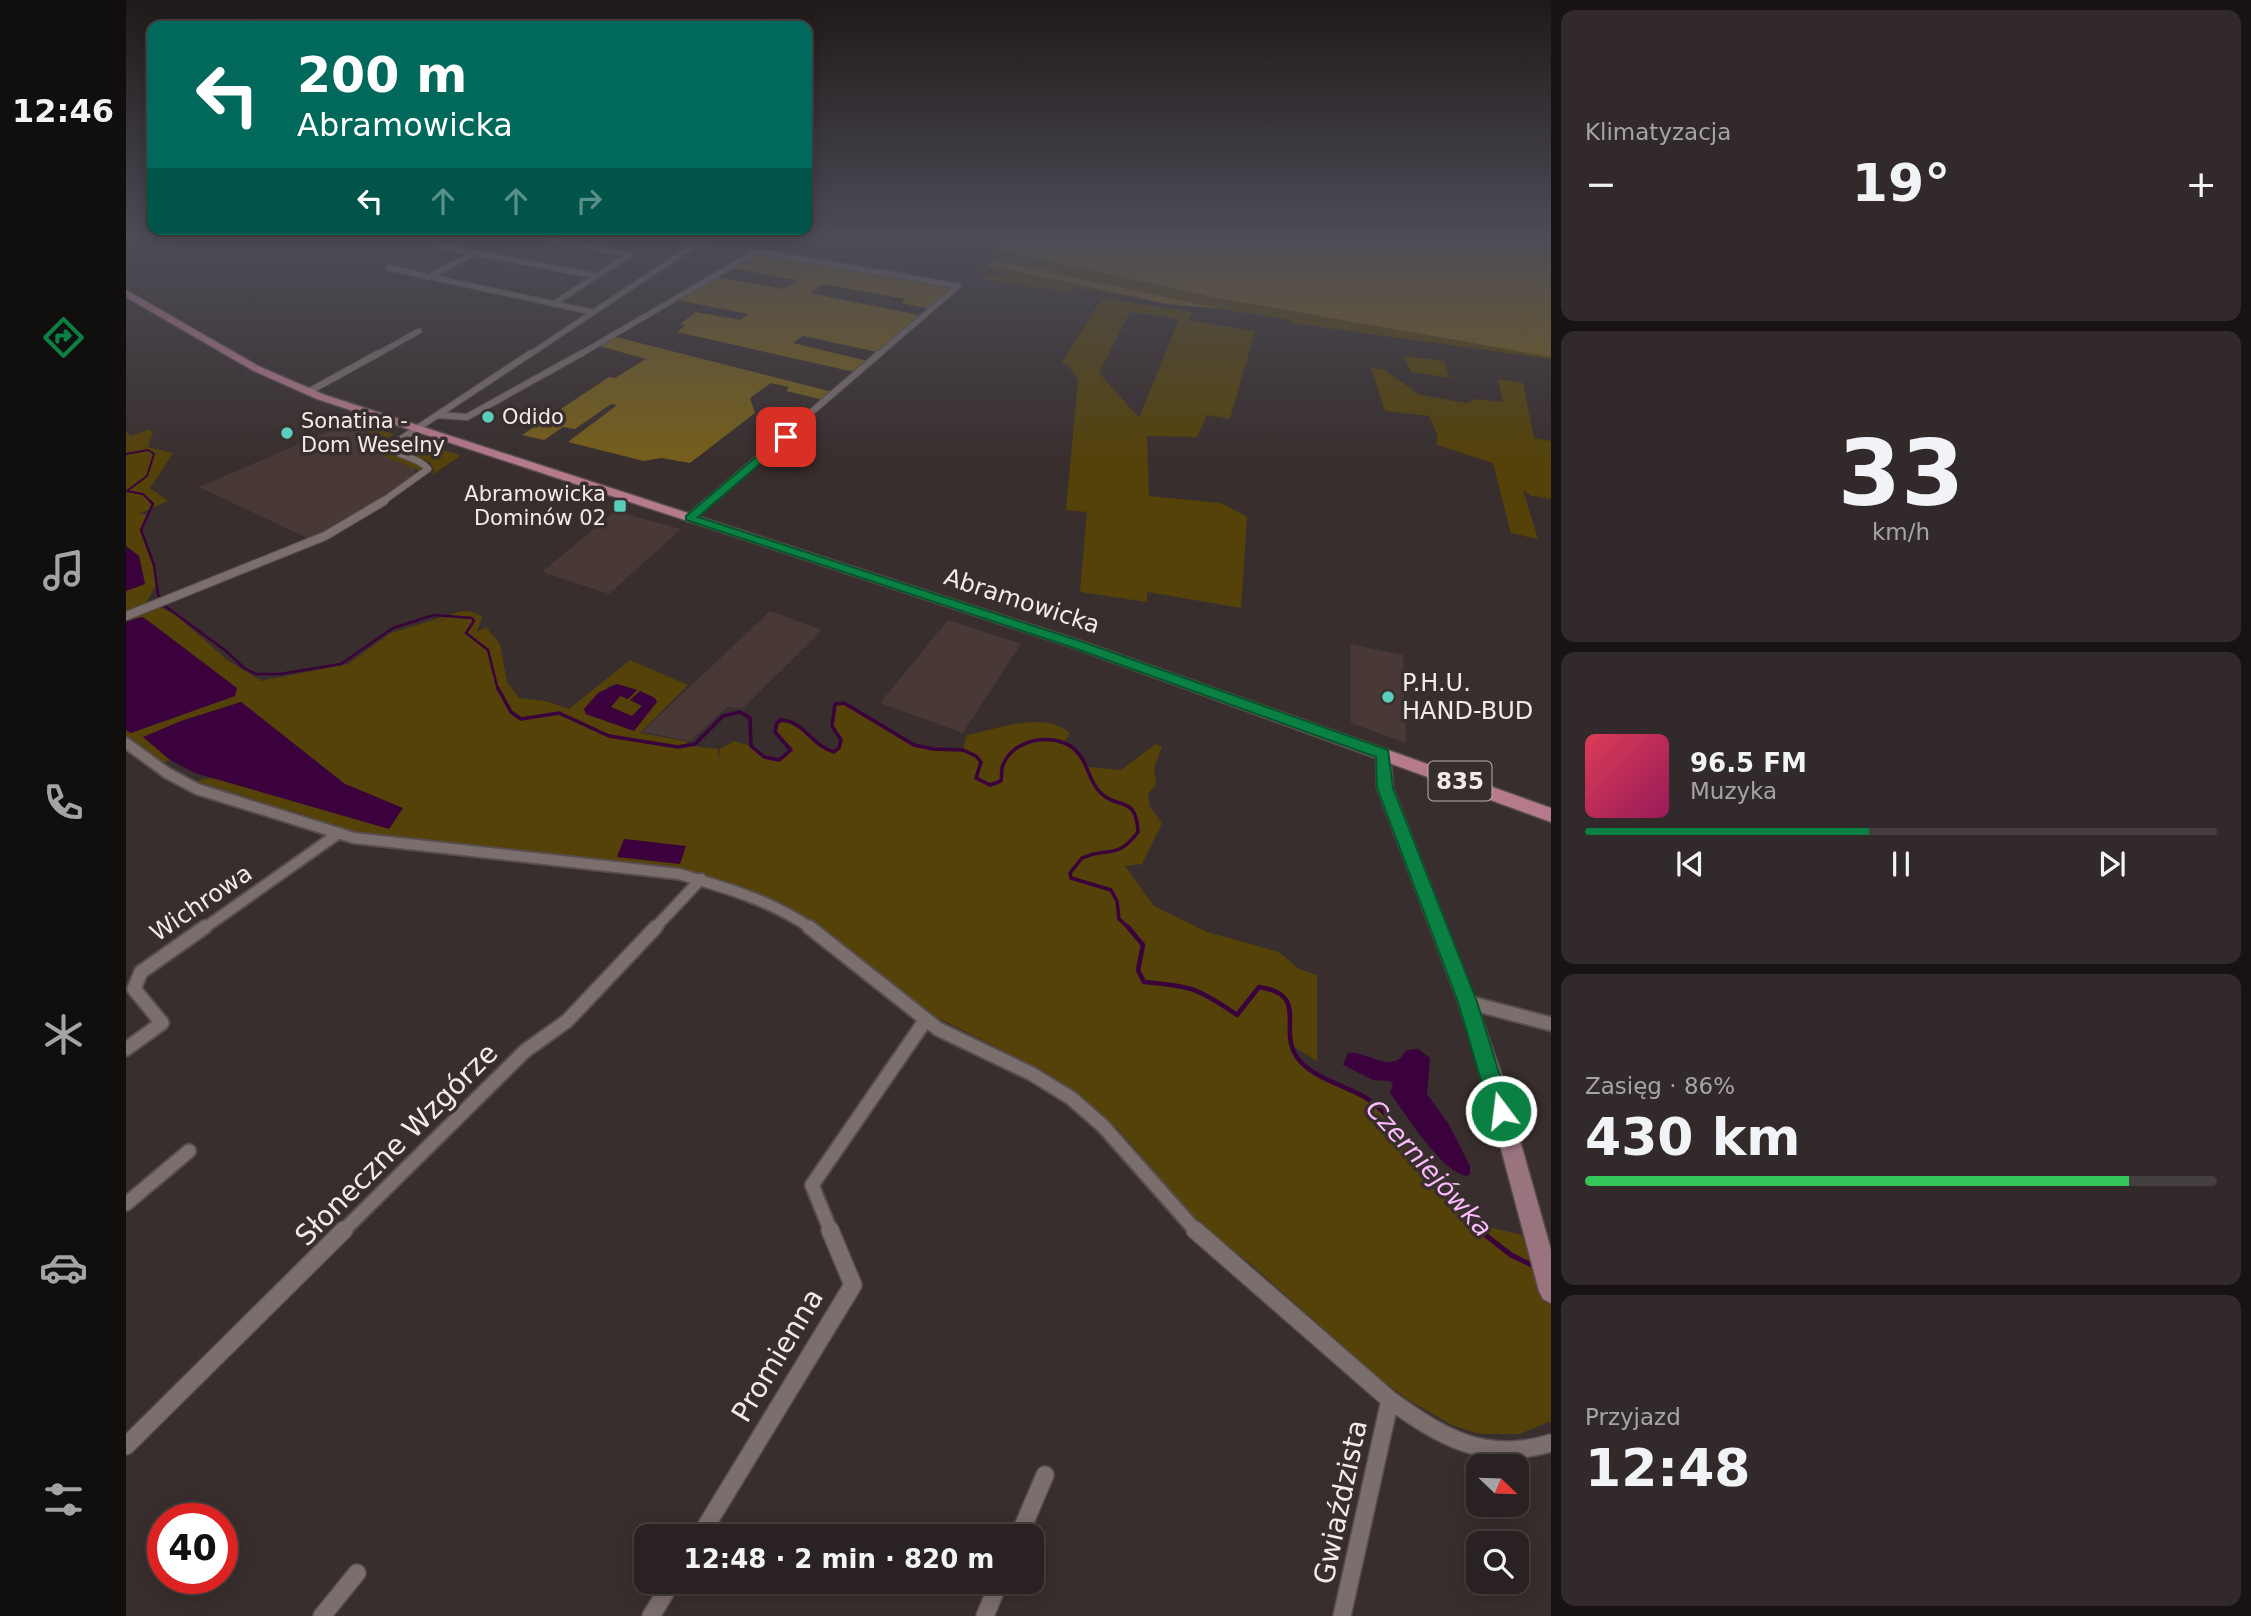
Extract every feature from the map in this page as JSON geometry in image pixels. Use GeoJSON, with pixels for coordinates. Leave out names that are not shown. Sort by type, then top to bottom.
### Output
{"type":"FeatureCollection","features":[{"type":"Feature","properties":{"kind":"main road","name":"835"},"geometry":{"type":"LineString","coordinates":[[161,313],[236,358],[308,392],[414,428]]}},
{"type":"Feature","properties":{"kind":"main road","name":"Abramowicka"},"geometry":{"type":"LineString","coordinates":[[414,428],[1079,645],[1551,815]]}},
{"type":"Feature","properties":{"kind":"street"},"geometry":{"type":"LineString","coordinates":[[126,615],[324,536],[354,521],[425,475],[428,469],[425,464],[393,452],[389,447],[590,313]]}},
{"type":"Feature","properties":{"kind":"street"},"geometry":{"type":"LineString","coordinates":[[438,415],[452,418],[467,416],[651,313]]}},
{"type":"Feature","properties":{"kind":"street"},"geometry":{"type":"LineString","coordinates":[[690,518],[926,313]]}},
{"type":"Feature","properties":{"kind":"street"},"geometry":{"type":"LineString","coordinates":[[308,392],[419,331]]}},
{"type":"Feature","properties":{"kind":"street"},"geometry":{"type":"LineString","coordinates":[[126,743],[167,773],[197,789],[339,833],[373,841],[667,872],[731,889],[798,919],[840,950],[925,1021],[1051,1084],[1082,1107],[1103,1126],[1193,1227],[1390,1400],[1441,1433],[1484,1450],[1525,1451],[1551,1443]]}},
{"type":"Feature","properties":{"kind":"street"},"geometry":{"type":"LineString","coordinates":[[1383,754],[1385,788],[1467,1002],[1490,1070],[1551,1292]]}},
{"type":"Feature","properties":{"kind":"street","name":"Wichrowa"},"geometry":{"type":"LineString","coordinates":[[126,1049],[162,1023],[134,989],[141,972],[339,833]]}},
{"type":"Feature","properties":{"kind":"street","name":"Słoneczne Wzgórze"},"geometry":{"type":"LineString","coordinates":[[126,1446],[525,1051],[567,1021],[701,879]]}},
{"type":"Feature","properties":{"kind":"street"},"geometry":{"type":"LineString","coordinates":[[1467,1002],[1551,1024]]}},
{"type":"Feature","properties":{"kind":"street","name":"Promienna"},"geometry":{"type":"LineString","coordinates":[[707,1524],[853,1285],[812,1185],[925,1021]]}},
{"type":"Feature","properties":{"kind":"street"},"geometry":{"type":"LineString","coordinates":[[126,1204],[189,1151]]}},
{"type":"Feature","properties":{"kind":"street","name":"Gwiaździsta"},"geometry":{"type":"LineString","coordinates":[[1342,1616],[1390,1400]]}},
{"type":"Feature","properties":{"kind":"street"},"geometry":{"type":"LineString","coordinates":[[1024,1524],[1045,1475]]}},
{"type":"Feature","properties":{"kind":"street"},"geometry":{"type":"LineString","coordinates":[[322,1616],[357,1573]]}},
{"type":"Feature","properties":{"kind":"street"},"geometry":{"type":"LineString","coordinates":[[651,1616],[665,1594]]}},
{"type":"Feature","properties":{"kind":"street"},"geometry":{"type":"LineString","coordinates":[[985,1616],[994,1594]]}},
{"type":"Feature","properties":{"kind":"shaded area"},"geometry":{"type":"Polygon","coordinates":[[[694,313],[740,320],[749,314],[746,313],[911,313],[924,316],[882,353],[803,336],[793,343],[872,362],[859,373],[677,332],[685,325],[680,324],[694,313]]]}},
{"type":"Feature","properties":{"kind":"shaded area"},"geometry":{"type":"Polygon","coordinates":[[[1092,313],[1129,313],[1099,373],[1139,418],[1179,319],[1140,313],[1192,313],[1188,320],[1255,331],[1230,419],[1207,415],[1197,437],[1147,436],[1149,496],[1221,503],[1247,517],[1241,608],[1147,592],[1147,602],[1080,592],[1087,512],[1066,510],[1078,380],[1068,365],[1062,362],[1092,313]]]}},
{"type":"Feature","properties":{"kind":"shaded area"},"geometry":{"type":"Polygon","coordinates":[[[1249,313],[1305,313],[1551,359],[1291,323],[1290,320],[1249,313]]]}},
{"type":"Feature","properties":{"kind":"shaded area"},"geometry":{"type":"Polygon","coordinates":[[[1305,313],[1551,313],[1551,357],[1305,313]]]}},
{"type":"Feature","properties":{"kind":"shaded area"},"geometry":{"type":"Polygon","coordinates":[[[612,336],[837,393],[828,401],[786,391],[789,387],[771,383],[750,398],[755,413],[690,463],[661,458],[644,461],[568,442],[617,405],[611,404],[575,429],[563,427],[544,440],[522,435],[609,377],[615,378],[646,359],[596,345],[612,336]]]}},
{"type":"Feature","properties":{"kind":"shaded area"},"geometry":{"type":"Polygon","coordinates":[[[1404,356],[1444,361],[1450,378],[1411,372],[1404,356]]]}},
{"type":"Feature","properties":{"kind":"shaded area"},"geometry":{"type":"Polygon","coordinates":[[[1371,368],[1383,369],[1420,395],[1466,403],[1476,399],[1503,402],[1498,379],[1523,383],[1534,438],[1551,441],[1551,499],[1532,496],[1523,490],[1538,539],[1511,533],[1493,463],[1437,445],[1437,434],[1429,416],[1385,411],[1371,368]]]}},
{"type":"Feature","properties":{"kind":"shaded area"},"geometry":{"type":"Polygon","coordinates":[[[355,420],[393,434],[383,445],[385,451],[420,465],[421,473],[381,453],[377,449],[384,439],[356,428],[349,431],[339,427],[355,420]]]}},
{"type":"Feature","properties":{"kind":"shaded area"},"geometry":{"type":"Polygon","coordinates":[[[353,421],[388,436],[367,448],[414,465],[415,476],[329,530],[309,539],[199,487],[353,421]]]}},
{"type":"Feature","properties":{"kind":"shaded area"},"geometry":{"type":"Polygon","coordinates":[[[149,429],[153,432],[148,447],[173,453],[150,488],[168,501],[139,514],[149,515],[141,531],[149,548],[157,583],[145,605],[126,613],[126,591],[144,584],[139,556],[126,546],[126,432],[131,436],[149,429]]]}},
{"type":"Feature","properties":{"kind":"shaded area"},"geometry":{"type":"Polygon","coordinates":[[[405,438],[460,456],[432,475],[434,470],[430,462],[398,450],[397,443],[405,438]]]}},
{"type":"Feature","properties":{"kind":"shaded area"},"geometry":{"type":"Polygon","coordinates":[[[615,511],[681,529],[609,594],[542,572],[615,511]]]}},
{"type":"Feature","properties":{"kind":"shaded area"},"geometry":{"type":"Polygon","coordinates":[[[126,546],[139,556],[145,584],[126,591],[126,546]]]}},
{"type":"Feature","properties":{"kind":"shaded area"},"geometry":{"type":"Polygon","coordinates":[[[159,607],[176,615],[227,660],[261,681],[348,664],[391,633],[446,616],[422,638],[450,615],[473,612],[482,617],[477,632],[486,627],[500,644],[507,682],[519,698],[545,701],[569,709],[630,660],[688,685],[640,733],[685,741],[691,746],[718,749],[719,760],[720,749],[734,741],[750,746],[771,759],[785,758],[791,750],[775,728],[777,723],[787,719],[800,727],[814,743],[834,752],[841,744],[832,726],[835,704],[858,711],[907,741],[930,747],[963,750],[967,735],[1034,722],[1059,726],[1070,733],[1065,741],[1088,767],[1121,770],[1156,744],[1162,747],[1154,768],[1156,785],[1148,794],[1150,807],[1162,823],[1142,864],[1125,866],[1154,906],[1207,932],[1279,952],[1299,969],[1317,975],[1317,1061],[1291,1045],[1298,1057],[1319,1075],[1379,1108],[1472,1223],[1522,1235],[1542,1301],[1551,1300],[1551,1421],[1520,1434],[1479,1434],[1452,1425],[1410,1401],[1381,1380],[1252,1265],[1199,1223],[1118,1129],[1078,1094],[1042,1070],[924,1011],[813,921],[785,907],[725,882],[666,867],[366,835],[196,781],[211,778],[402,808],[345,784],[241,702],[144,737],[170,760],[162,763],[126,736],[126,730],[131,733],[143,617],[126,620],[159,607]],[[617,684],[609,686],[586,714],[634,731],[642,705],[632,716],[610,707],[621,696],[628,699],[637,690],[617,684]]]}},
{"type":"Feature","properties":{"kind":"shaded area"},"geometry":{"type":"Polygon","coordinates":[[[770,611],[822,630],[743,708],[727,707],[690,741],[642,732],[770,611]]]}},
{"type":"Feature","properties":{"kind":"shaded area"},"geometry":{"type":"Polygon","coordinates":[[[143,617],[237,688],[235,696],[131,733],[126,730],[126,622],[143,617]]]}},
{"type":"Feature","properties":{"kind":"shaded area"},"geometry":{"type":"Polygon","coordinates":[[[948,620],[1021,644],[963,733],[880,703],[948,620]]]}},
{"type":"Feature","properties":{"kind":"shaded area"},"geometry":{"type":"Polygon","coordinates":[[[1351,644],[1403,655],[1406,743],[1351,723],[1351,644]]]}},
{"type":"Feature","properties":{"kind":"shaded area"},"geometry":{"type":"Polygon","coordinates":[[[617,684],[637,690],[628,699],[620,696],[611,707],[632,716],[642,706],[630,700],[640,691],[655,698],[657,702],[634,731],[586,714],[584,709],[598,693],[617,684]]]}},
{"type":"Feature","properties":{"kind":"shaded area"},"geometry":{"type":"Polygon","coordinates":[[[241,702],[345,784],[403,808],[389,829],[195,773],[170,760],[143,737],[181,721],[241,702]]]}},
{"type":"Feature","properties":{"kind":"shaded area"},"geometry":{"type":"Polygon","coordinates":[[[624,839],[686,846],[680,864],[617,857],[624,839]]]}},
{"type":"Feature","properties":{"kind":"shaded area"},"geometry":{"type":"Polygon","coordinates":[[[1418,1049],[1430,1058],[1427,1094],[1448,1123],[1470,1166],[1470,1174],[1467,1176],[1446,1164],[1425,1141],[1390,1093],[1393,1085],[1390,1081],[1373,1080],[1343,1065],[1348,1053],[1389,1062],[1399,1059],[1408,1050],[1418,1049]]]}},
{"type":"Feature","properties":{"kind":"waterway","name":"Czerniejówka"},"geometry":{"type":"LineString","coordinates":[[126,454],[148,450],[154,454],[147,476],[127,491],[143,494],[153,504],[141,530],[154,565],[158,594],[165,606],[226,651],[244,668],[256,674],[280,674],[341,664],[393,628],[434,615],[472,618],[474,621],[466,633],[488,650],[498,690]]}},
{"type":"Feature","properties":{"kind":"waterway","name":"Czerniejówka"},"geometry":{"type":"LineString","coordinates":[[498,688],[511,712],[521,719],[559,713],[609,736],[678,747],[695,744],[723,716],[740,712],[750,718],[751,746],[764,757],[779,760],[791,750],[775,732],[777,723],[781,720],[796,725],[826,749],[834,752],[839,748],[841,740],[832,726],[835,704],[844,703],[914,745],[963,750],[976,756],[981,762],[976,778],[990,785],[1001,781],[1002,767],[1015,749],[1044,739],[1064,743],[1078,752],[1098,790],[1129,807],[1136,820],[1138,832],[1124,847],[1082,858],[1070,873],[1071,878],[1111,890],[1117,901],[1119,919],[1129,928]]}},
{"type":"Feature","properties":{"kind":"waterway","name":"Czerniejówka"},"geometry":{"type":"LineString","coordinates":[[1129,928],[1143,945],[1138,970],[1144,982],[1194,990],[1237,1015],[1259,987],[1275,991],[1285,998],[1289,1006],[1290,1038],[1300,1061],[1318,1075],[1359,1094],[1378,1107],[1480,1232]]}},
{"type":"Feature","properties":{"kind":"waterway","name":"Czerniejówka"},"geometry":{"type":"LineString","coordinates":[[1479,1230],[1511,1255],[1536,1267]]}},
{"type":"Feature","properties":{"kind":"place","name":"Odido"},"geometry":{"type":"Point","coordinates":[488,417]}},
{"type":"Feature","properties":{"kind":"place","name":"Sonatina - Dom Weselny"},"geometry":{"type":"Point","coordinates":[287,433]}},
{"type":"Feature","properties":{"kind":"place","name":"Abramowicka Dominów 02"},"geometry":{"type":"Point","coordinates":[620,506]}},
{"type":"Feature","properties":{"kind":"place","name":"P.H.U. HAND-BUD"},"geometry":{"type":"Point","coordinates":[1388,697]}},
{"type":"Feature","properties":{"kind":"route"},"geometry":{"type":"LineString","coordinates":[[786,437],[690,518],[1126,661],[1383,754],[1382,777],[1385,788],[1467,1002],[1501,1111]]}}]}
